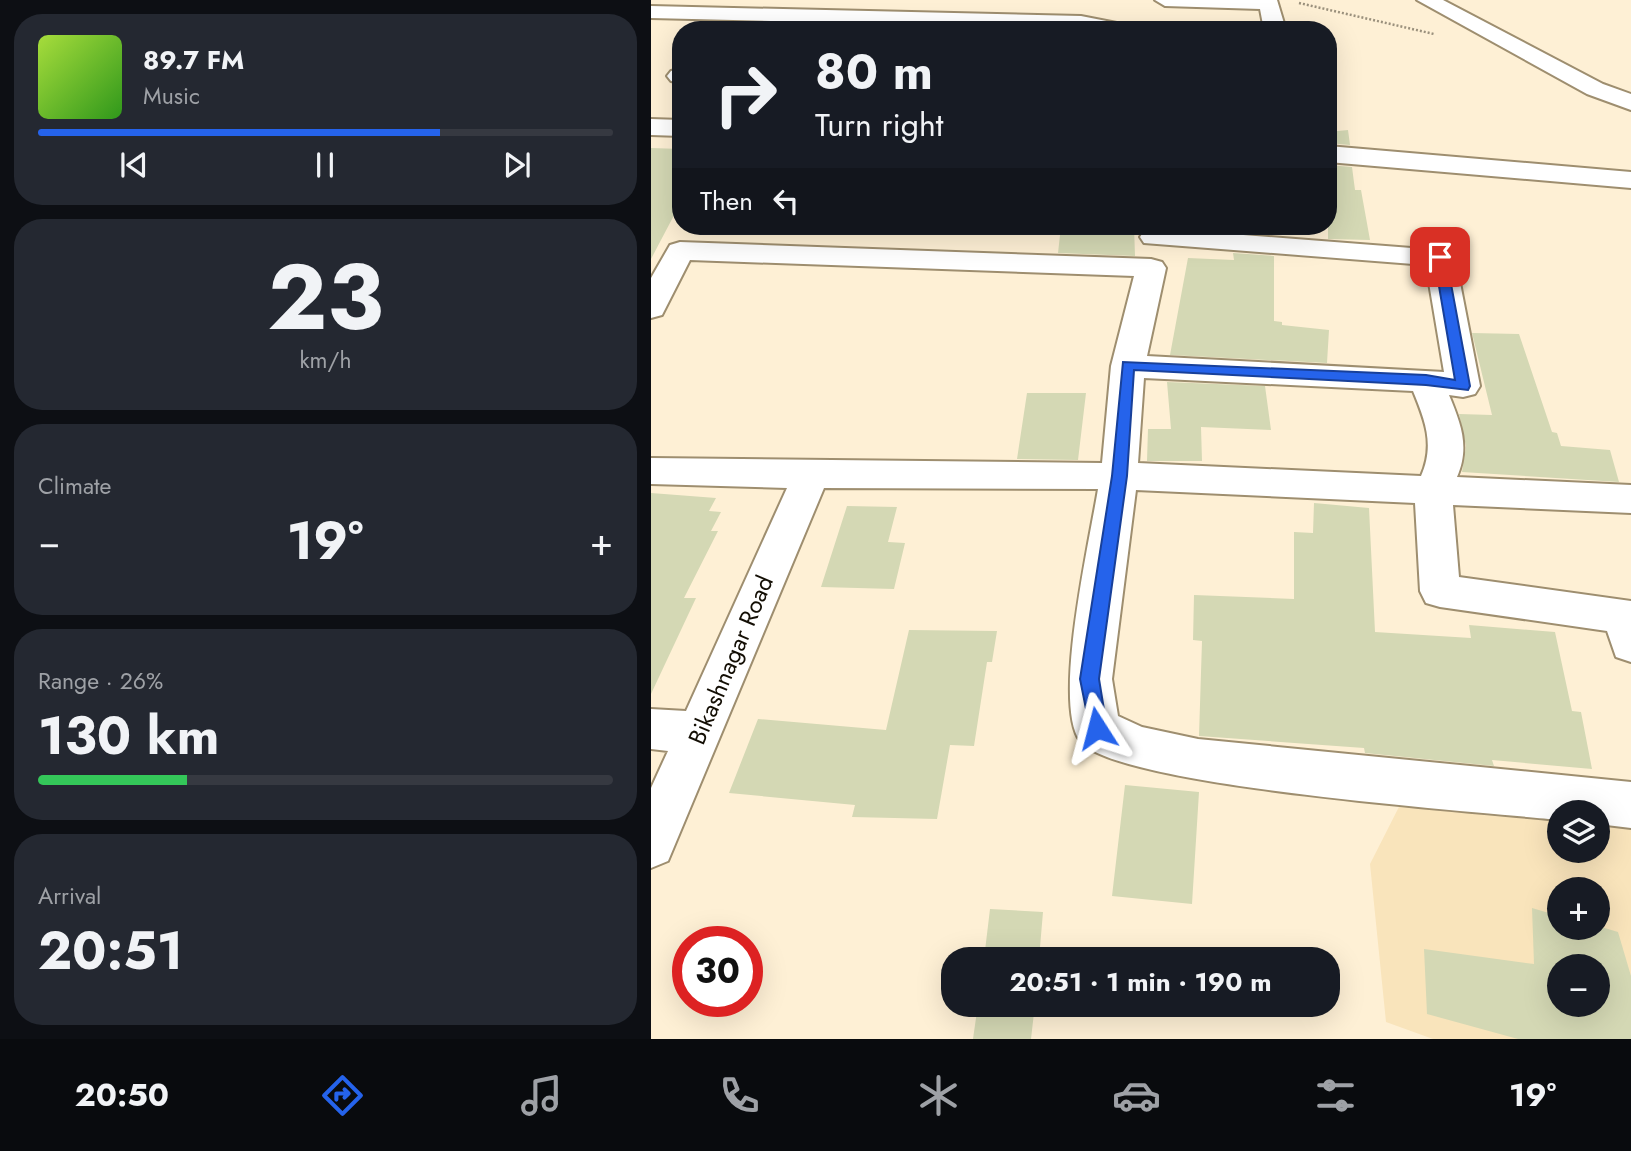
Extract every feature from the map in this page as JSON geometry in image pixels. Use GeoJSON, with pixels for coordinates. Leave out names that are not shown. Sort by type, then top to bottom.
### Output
{"type":"FeatureCollection","features":[{"type":"Feature","properties":{"kind":"street"},"geometry":{"type":"LineString","coordinates":[[1165,0],[1269,3],[1273,21]]}},
{"type":"Feature","properties":{"kind":"street"},"geometry":{"type":"LineString","coordinates":[[1427,0],[1595,89],[1631,103]]}},
{"type":"Feature","properties":{"kind":"street"},"geometry":{"type":"LineString","coordinates":[[651,12],[1003,21]]}},
{"type":"Feature","properties":{"kind":"street"},"geometry":{"type":"LineString","coordinates":[[651,127],[672,128]]}},
{"type":"Feature","properties":{"kind":"street"},"geometry":{"type":"LineString","coordinates":[[1337,155],[1631,180]]}},
{"type":"Feature","properties":{"kind":"street"},"geometry":{"type":"LineString","coordinates":[[1154,244],[1128,366],[1119,476],[1090,679],[1097,728],[1136,747],[1198,760],[1631,805]]}},
{"type":"Feature","properties":{"kind":"street"},"geometry":{"type":"LineString","coordinates":[[651,308],[666,251],[1154,244],[1440,257],[1463,386],[1426,380],[1128,366]]}},
{"type":"Feature","properties":{"kind":"street"},"geometry":{"type":"LineString","coordinates":[[1426,380],[1446,430],[1446,461],[1433,490],[1440,591],[1624,616],[1631,644]]}},
{"type":"Feature","properties":{"kind":"street"},"geometry":{"type":"LineString","coordinates":[[651,471],[811,475],[1119,476],[1631,499]]}},
{"type":"Feature","properties":{"kind":"street","name":"Bikashnagar Road"},"geometry":{"type":"LineString","coordinates":[[651,844],[811,475]]}},
{"type":"Feature","properties":{"kind":"street"},"geometry":{"type":"LineString","coordinates":[[651,729],[699,733]]}},
{"type":"Feature","properties":{"kind":"path"},"geometry":{"type":"LineString","coordinates":[[1289,0],[1434,34]]}},
{"type":"Feature","properties":{"kind":"shaded area"},"geometry":{"type":"Polygon","coordinates":[[[1404,797],[1547,813],[1547,863],[1610,863],[1610,819],[1631,820],[1631,1039],[1433,1039],[1386,1022],[1370,864],[1404,797]]]}},
{"type":"Feature","properties":{"kind":"building"},"geometry":{"type":"Polygon","coordinates":[[[1348,130],[1350,145],[1337,144],[1337,131],[1348,130]]]}},
{"type":"Feature","properties":{"kind":"building"},"geometry":{"type":"Polygon","coordinates":[[[651,148],[672,149],[672,219],[651,259],[651,148]]]}},
{"type":"Feature","properties":{"kind":"building"},"geometry":{"type":"Polygon","coordinates":[[[1337,166],[1352,167],[1355,190],[1361,190],[1370,240],[1328,239],[1328,235],[1337,235],[1337,166]]]}},
{"type":"Feature","properties":{"kind":"building"},"geometry":{"type":"Polygon","coordinates":[[[1060,235],[1134,235],[1135,256],[1058,253],[1060,235]]]}},
{"type":"Feature","properties":{"kind":"building"},"geometry":{"type":"Polygon","coordinates":[[[1233,253],[1274,256],[1274,321],[1282,322],[1282,325],[1329,330],[1327,363],[1170,355],[1188,258],[1234,260],[1233,253]]]}},
{"type":"Feature","properties":{"kind":"building"},"geometry":{"type":"Polygon","coordinates":[[[1472,333],[1519,334],[1552,432],[1557,433],[1561,446],[1610,450],[1619,482],[1462,472],[1466,446],[1459,414],[1492,415],[1472,333]]]}},
{"type":"Feature","properties":{"kind":"building"},"geometry":{"type":"Polygon","coordinates":[[[1167,382],[1265,386],[1271,430],[1201,427],[1202,461],[1147,461],[1148,429],[1171,429],[1167,382]]]}},
{"type":"Feature","properties":{"kind":"building"},"geometry":{"type":"Polygon","coordinates":[[[1027,393],[1086,393],[1078,460],[1017,459],[1027,393]]]}},
{"type":"Feature","properties":{"kind":"building"},"geometry":{"type":"Polygon","coordinates":[[[651,493],[716,498],[709,511],[721,512],[711,531],[718,531],[684,598],[696,598],[651,694],[651,493]]]}},
{"type":"Feature","properties":{"kind":"building"},"geometry":{"type":"Polygon","coordinates":[[[1314,503],[1369,508],[1375,632],[1471,638],[1469,625],[1555,632],[1572,711],[1581,712],[1592,769],[1492,760],[1494,766],[1365,753],[1364,748],[1199,736],[1202,641],[1193,640],[1194,595],[1294,599],[1294,532],[1313,533],[1314,503]]]}},
{"type":"Feature","properties":{"kind":"building"},"geometry":{"type":"Polygon","coordinates":[[[847,506],[897,507],[888,542],[905,543],[894,589],[821,587],[847,506]]]}},
{"type":"Feature","properties":{"kind":"building"},"geometry":{"type":"Polygon","coordinates":[[[909,630],[997,631],[992,662],[987,662],[974,746],[950,745],[937,819],[852,817],[855,805],[729,793],[758,719],[886,730],[909,630]]]}},
{"type":"Feature","properties":{"kind":"building"},"geometry":{"type":"Polygon","coordinates":[[[1125,785],[1199,792],[1192,904],[1112,896],[1125,785]]]}},
{"type":"Feature","properties":{"kind":"building"},"geometry":{"type":"Polygon","coordinates":[[[1532,908],[1547,912],[1547,940],[1610,940],[1610,930],[1618,932],[1631,976],[1631,1039],[1518,1039],[1427,1014],[1424,949],[1534,964],[1532,908]]]}},
{"type":"Feature","properties":{"kind":"building"},"geometry":{"type":"Polygon","coordinates":[[[990,909],[1043,912],[1040,947],[985,947],[990,909]]]}},
{"type":"Feature","properties":{"kind":"building"},"geometry":{"type":"Polygon","coordinates":[[[976,1017],[1034,1017],[1031,1039],[973,1039],[976,1017]]]}},
{"type":"Feature","properties":{"kind":"route"},"geometry":{"type":"LineString","coordinates":[[1097,728],[1090,679],[1119,476],[1128,366],[1426,380],[1463,386],[1440,257]]}}]}
